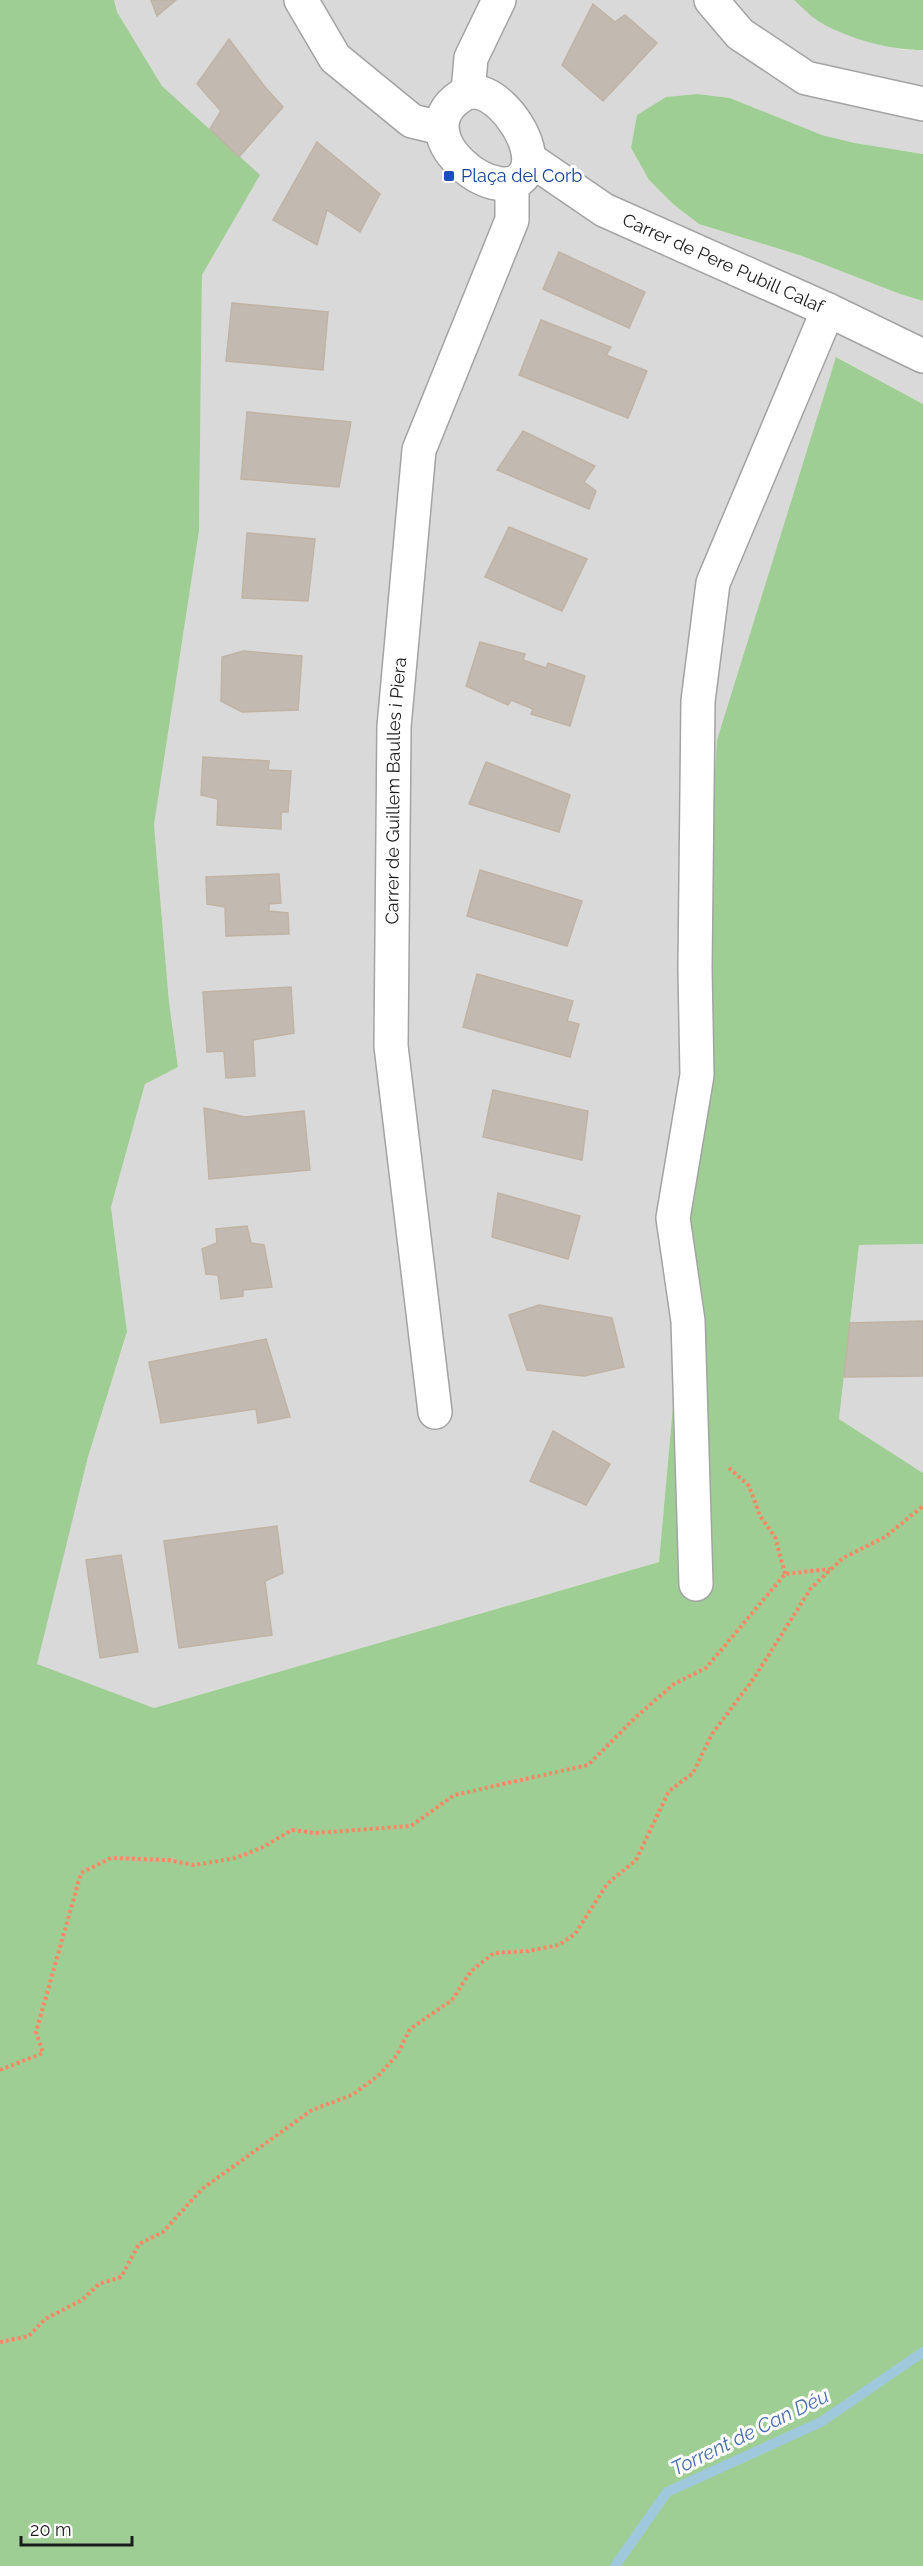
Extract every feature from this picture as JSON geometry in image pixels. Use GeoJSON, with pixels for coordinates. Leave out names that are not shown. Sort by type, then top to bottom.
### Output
{"type":"FeatureCollection","features":[{"type":"Feature","properties":{"kind":"street"},"geometry":{"type":"LineString","coordinates":[[301,0],[335,58],[412,121],[441,128]]}},
{"type":"Feature","properties":{"kind":"street"},"geometry":{"type":"LineString","coordinates":[[468,92],[471,58],[499,0]]}},
{"type":"Feature","properties":{"kind":"street"},"geometry":{"type":"LineString","coordinates":[[711,0],[740,34],[806,78],[923,104]]}},
{"type":"Feature","properties":{"kind":"street"},"geometry":{"type":"LineString","coordinates":[[468,92],[482,93],[495,100],[512,118],[525,140],[521,172],[494,184],[477,176],[447,147],[441,128],[443,113],[453,99],[468,92]]}},
{"type":"Feature","properties":{"kind":"street","name":"Carrer de Pere Pubill Calaf"},"geometry":{"type":"LineString","coordinates":[[521,172],[828,310],[923,356]]}},
{"type":"Feature","properties":{"kind":"street","name":"Carrer de Guillem Baulles i Piera"},"geometry":{"type":"LineString","coordinates":[[435,1412],[391,1046],[394,727],[419,450],[512,220],[521,172]]}},
{"type":"Feature","properties":{"kind":"street"},"geometry":{"type":"LineString","coordinates":[[696,1584],[688,1321],[673,1218],[697,1075],[695,969],[698,701],[713,583],[828,310]]}},
{"type":"Feature","properties":{"kind":"path"},"geometry":{"type":"LineString","coordinates":[[692,1440],[721,1461],[749,1486],[760,1516],[775,1537],[786,1574]]}},
{"type":"Feature","properties":{"kind":"path"},"geometry":{"type":"LineString","coordinates":[[0,2342],[29,2336],[45,2319],[82,2300],[99,2284],[121,2277],[139,2244],[164,2232],[202,2189],[312,2110],[352,2096],[378,2076],[397,2055],[410,2030],[452,2000],[471,1971],[494,1953],[528,1951],[559,1945],[575,1934],[607,1884],[636,1860],[669,1791],[693,1773],[712,1734],[754,1678],[811,1588],[843,1558],[885,1537],[923,1506]]}},
{"type":"Feature","properties":{"kind":"path"},"geometry":{"type":"LineString","coordinates":[[0,2070],[44,2053],[36,2032],[81,1874],[111,1858],[168,1860],[194,1865],[236,1858],[263,1847],[292,1830],[315,1833],[411,1826],[454,1795],[588,1765],[674,1684],[706,1668],[786,1574],[831,1569]]}},
{"type":"Feature","properties":{"kind":"shaded area"},"geometry":{"type":"Polygon","coordinates":[[[114,0],[794,0],[822,23],[863,41],[903,50],[923,50],[923,154],[822,135],[730,98],[698,94],[638,114],[631,148],[649,180],[673,204],[699,224],[802,256],[923,301],[923,404],[837,357],[697,1075],[685,1271],[659,1562],[154,1708],[36,1664],[88,1457],[127,1333],[111,1207],[145,1084],[178,1066],[169,1002],[154,825],[199,531],[202,275],[259,175],[162,86],[117,12],[114,0]]]}},
{"type":"Feature","properties":{"kind":"shaded area"},"geometry":{"type":"Polygon","coordinates":[[[923,1244],[923,1473],[839,1419],[859,1245],[923,1244]]]}},
{"type":"Feature","properties":{"kind":"green space"},"geometry":{"type":"Polygon","coordinates":[[[0,0],[114,0],[117,12],[162,86],[260,175],[202,275],[199,531],[154,825],[169,1002],[178,1067],[145,1084],[111,1207],[127,1332],[88,1457],[37,1664],[154,1708],[659,1562],[685,1271],[717,740],[836,357],[923,404],[923,1244],[859,1245],[839,1419],[923,1473],[923,2566],[0,2566],[0,0]]]}},
{"type":"Feature","properties":{"kind":"green space"},"geometry":{"type":"Polygon","coordinates":[[[794,0],[923,0],[923,50],[884,46],[846,35],[819,22],[794,0]]]}},
{"type":"Feature","properties":{"kind":"green space"},"geometry":{"type":"Polygon","coordinates":[[[698,94],[730,98],[822,135],[923,154],[923,301],[802,256],[699,224],[673,204],[649,180],[631,148],[637,115],[666,97],[698,94]]]}},
{"type":"Feature","properties":{"kind":"building"},"geometry":{"type":"Polygon","coordinates":[[[151,0],[176,0],[157,16],[151,0]]]}},
{"type":"Feature","properties":{"kind":"building"},"geometry":{"type":"Polygon","coordinates":[[[593,4],[615,22],[625,15],[657,43],[603,101],[562,65],[593,4]]]}},
{"type":"Feature","properties":{"kind":"building"},"geometry":{"type":"Polygon","coordinates":[[[229,39],[283,107],[239,157],[210,129],[221,111],[197,84],[229,39]]]}},
{"type":"Feature","properties":{"kind":"building"},"geometry":{"type":"Polygon","coordinates":[[[317,142],[380,194],[360,232],[327,210],[317,245],[273,220],[317,142]]]}},
{"type":"Feature","properties":{"kind":"building"},"geometry":{"type":"Polygon","coordinates":[[[559,252],[645,292],[629,328],[543,289],[559,252]]]}},
{"type":"Feature","properties":{"kind":"building"},"geometry":{"type":"Polygon","coordinates":[[[232,303],[328,312],[323,370],[226,361],[232,303]]]}},
{"type":"Feature","properties":{"kind":"building"},"geometry":{"type":"Polygon","coordinates":[[[541,320],[611,347],[606,355],[647,371],[628,418],[519,375],[541,320]]]}},
{"type":"Feature","properties":{"kind":"building"},"geometry":{"type":"Polygon","coordinates":[[[247,412],[351,422],[339,487],[241,479],[247,412]]]}},
{"type":"Feature","properties":{"kind":"building"},"geometry":{"type":"Polygon","coordinates":[[[523,431],[595,466],[584,482],[596,491],[589,509],[497,470],[523,431]]]}},
{"type":"Feature","properties":{"kind":"building"},"geometry":{"type":"Polygon","coordinates":[[[509,527],[587,559],[562,611],[485,577],[509,527]]]}},
{"type":"Feature","properties":{"kind":"building"},"geometry":{"type":"Polygon","coordinates":[[[247,533],[315,539],[308,601],[242,598],[247,533]]]}},
{"type":"Feature","properties":{"kind":"building"},"geometry":{"type":"Polygon","coordinates":[[[480,642],[525,654],[523,660],[546,668],[548,663],[585,676],[570,726],[531,714],[533,709],[511,700],[508,705],[466,686],[480,642]]]}},
{"type":"Feature","properties":{"kind":"building"},"geometry":{"type":"Polygon","coordinates":[[[243,651],[302,656],[298,710],[242,712],[221,701],[222,657],[243,651]]]}},
{"type":"Feature","properties":{"kind":"building"},"geometry":{"type":"Polygon","coordinates":[[[203,757],[269,761],[268,770],[291,771],[288,812],[281,812],[281,829],[217,825],[218,799],[201,795],[203,757]]]}},
{"type":"Feature","properties":{"kind":"building"},"geometry":{"type":"Polygon","coordinates":[[[486,762],[570,795],[559,832],[469,804],[486,762]]]}},
{"type":"Feature","properties":{"kind":"building"},"geometry":{"type":"Polygon","coordinates":[[[480,870],[582,901],[567,946],[467,916],[480,870]]]}},
{"type":"Feature","properties":{"kind":"building"},"geometry":{"type":"Polygon","coordinates":[[[279,874],[281,903],[269,904],[269,911],[288,913],[289,934],[226,936],[225,907],[207,904],[206,877],[279,874]]]}},
{"type":"Feature","properties":{"kind":"building"},"geometry":{"type":"Polygon","coordinates":[[[477,974],[573,1001],[567,1021],[579,1024],[570,1057],[463,1027],[477,974]]]}},
{"type":"Feature","properties":{"kind":"building"},"geometry":{"type":"Polygon","coordinates":[[[291,987],[294,1033],[253,1040],[255,1076],[226,1078],[224,1051],[207,1052],[203,992],[291,987]]]}},
{"type":"Feature","properties":{"kind":"building"},"geometry":{"type":"Polygon","coordinates":[[[493,1090],[588,1111],[582,1160],[483,1137],[493,1090]]]}},
{"type":"Feature","properties":{"kind":"building"},"geometry":{"type":"Polygon","coordinates":[[[204,1108],[245,1117],[304,1111],[310,1170],[209,1179],[204,1108]]]}},
{"type":"Feature","properties":{"kind":"building"},"geometry":{"type":"Polygon","coordinates":[[[498,1193],[580,1216],[568,1259],[492,1237],[498,1193]]]}},
{"type":"Feature","properties":{"kind":"building"},"geometry":{"type":"Polygon","coordinates":[[[247,1226],[251,1243],[264,1245],[272,1287],[243,1290],[243,1296],[221,1299],[218,1275],[206,1274],[202,1249],[217,1243],[216,1229],[247,1226]]]}},
{"type":"Feature","properties":{"kind":"building"},"geometry":{"type":"Polygon","coordinates":[[[539,1305],[612,1318],[624,1367],[584,1376],[527,1370],[509,1315],[539,1305]]]}},
{"type":"Feature","properties":{"kind":"building"},"geometry":{"type":"Polygon","coordinates":[[[923,1321],[923,1376],[844,1377],[850,1323],[923,1321]]]}},
{"type":"Feature","properties":{"kind":"building"},"geometry":{"type":"Polygon","coordinates":[[[266,1339],[290,1417],[258,1423],[256,1409],[161,1423],[149,1362],[266,1339]]]}},
{"type":"Feature","properties":{"kind":"building"},"geometry":{"type":"Polygon","coordinates":[[[553,1431],[610,1464],[586,1505],[530,1481],[553,1431]]]}},
{"type":"Feature","properties":{"kind":"building"},"geometry":{"type":"Polygon","coordinates":[[[277,1526],[283,1573],[265,1581],[272,1635],[179,1648],[164,1541],[277,1526]]]}},
{"type":"Feature","properties":{"kind":"building"},"geometry":{"type":"Polygon","coordinates":[[[121,1555],[138,1652],[100,1658],[86,1560],[121,1555]]]}},
{"type":"Feature","properties":{"kind":"waterway","name":"Torrent de Can Déu"},"geometry":{"type":"LineString","coordinates":[[615,2566],[667,2492],[821,2422],[923,2352]]}},
{"type":"Feature","properties":{"kind":"place","name":"Plaça del Corb"},"geometry":{"type":"Point","coordinates":[449,176]}}]}
